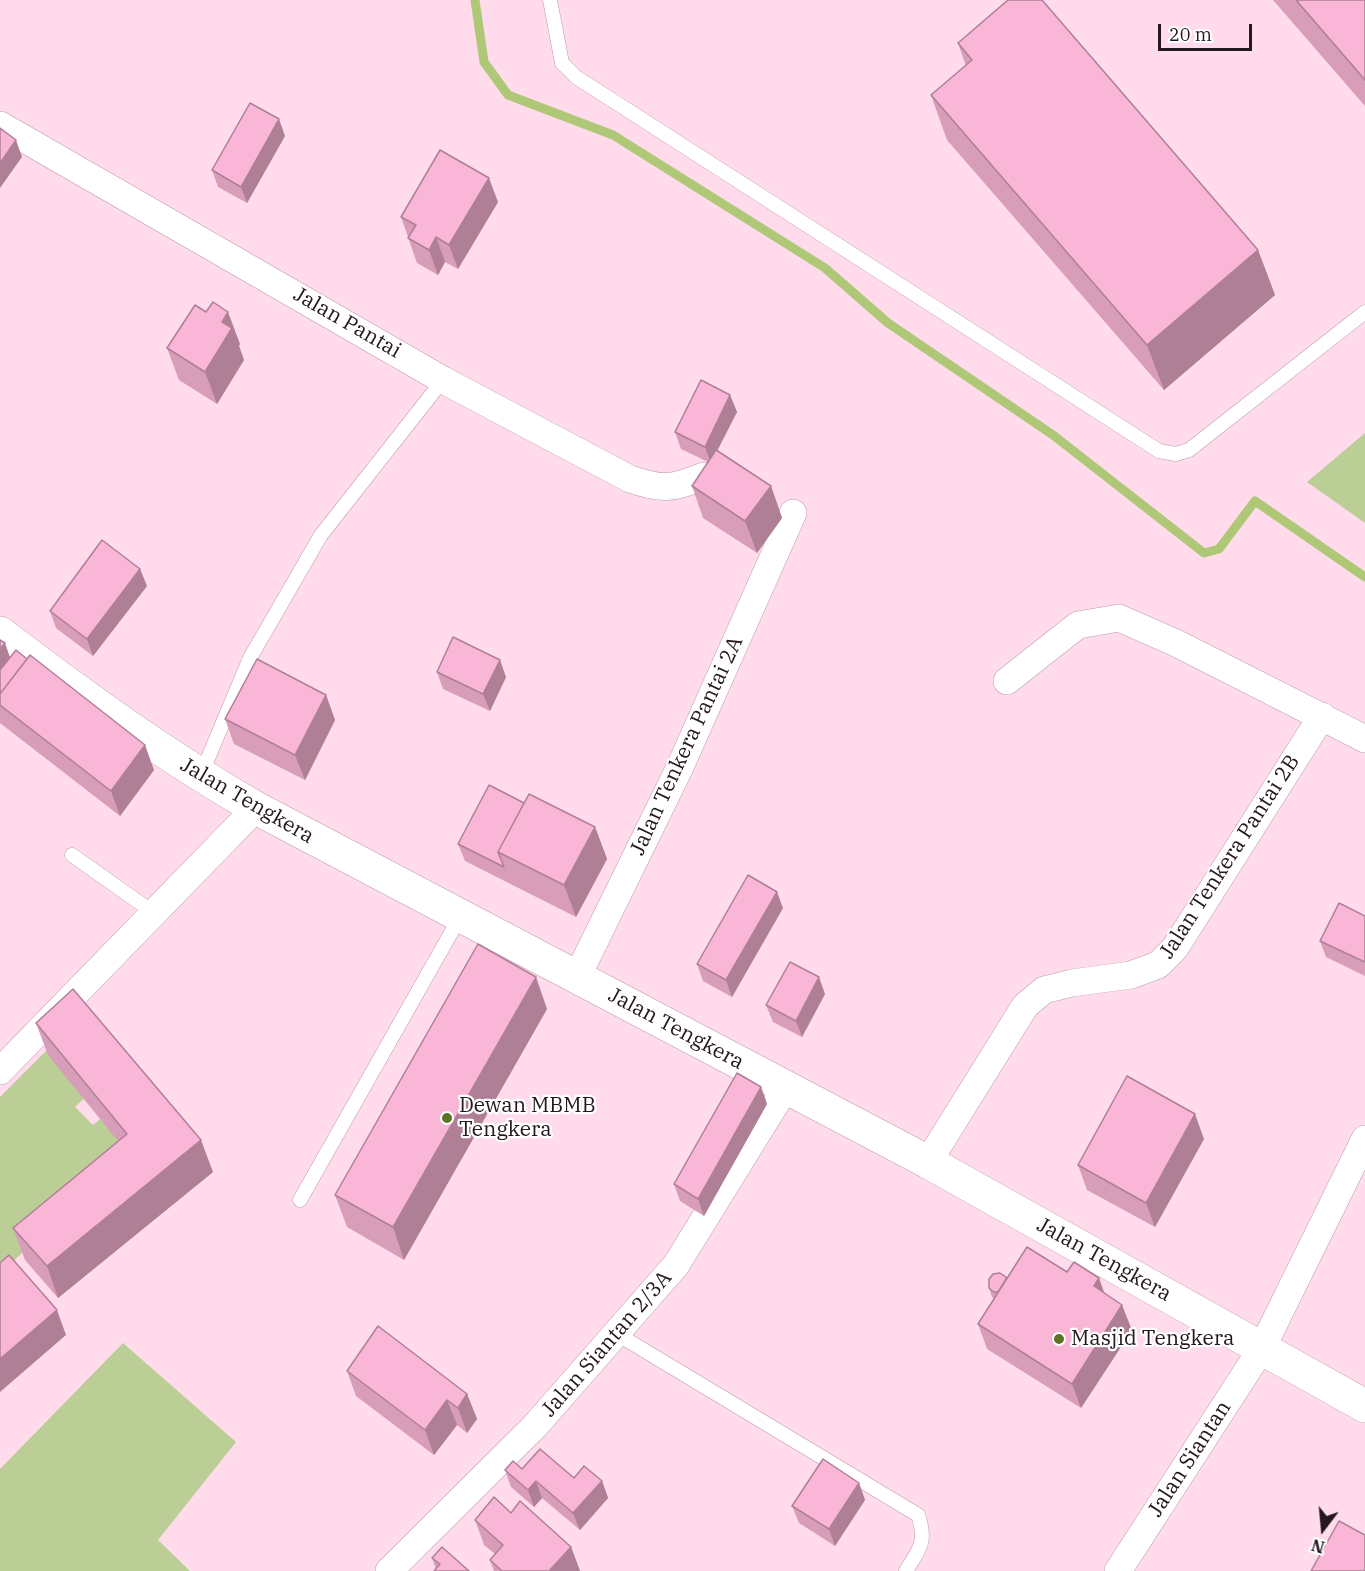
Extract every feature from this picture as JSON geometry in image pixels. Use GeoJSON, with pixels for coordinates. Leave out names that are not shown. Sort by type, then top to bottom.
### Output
{"type":"FeatureCollection","features":[{"type":"Feature","properties":{"kind":"main road","name":"Jalan Tengkera"},"geometry":{"type":"LineString","coordinates":[[0,633],[129,729],[200,776],[256,808],[928,1162],[1365,1406]]}},
{"type":"Feature","properties":{"kind":"street","name":"Jalan Pantai"},"geometry":{"type":"LineString","coordinates":[[0,125],[432,373],[630,479],[656,488],[682,485],[704,476]]}},
{"type":"Feature","properties":{"kind":"street","name":"Jalan Tenkera Pantai 2A"},"geometry":{"type":"LineString","coordinates":[[577,977],[679,770],[793,513]]}},
{"type":"Feature","properties":{"kind":"street"},"geometry":{"type":"LineString","coordinates":[[1007,681],[1077,625],[1119,618],[1176,643],[1365,739]]}},
{"type":"Feature","properties":{"kind":"street","name":"Jalan Tenkera Pantai 2B"},"geometry":{"type":"LineString","coordinates":[[928,1162],[1024,1006],[1044,990],[1072,983],[1131,975],[1158,965],[1175,948],[1322,716]]}},
{"type":"Feature","properties":{"kind":"street"},"geometry":{"type":"LineString","coordinates":[[0,1071],[256,808]]}},
{"type":"Feature","properties":{"kind":"street","name":"Jalan Siantan 2/3A"},"geometry":{"type":"LineString","coordinates":[[389,1571],[535,1426],[676,1265],[786,1087]]}},
{"type":"Feature","properties":{"kind":"street","name":"Jalan Siantan"},"geometry":{"type":"LineString","coordinates":[[1118,1571],[1262,1348],[1365,1138]]}},
{"type":"Feature","properties":{"kind":"lane"},"geometry":{"type":"LineString","coordinates":[[550,0],[562,63],[576,77],[1159,451],[1176,454],[1190,450],[1365,312]]}},
{"type":"Feature","properties":{"kind":"lane"},"geometry":{"type":"LineString","coordinates":[[200,776],[250,658],[321,535],[432,373]]}},
{"type":"Feature","properties":{"kind":"lane"},"geometry":{"type":"LineString","coordinates":[[72,855],[154,912]]}},
{"type":"Feature","properties":{"kind":"lane"},"geometry":{"type":"LineString","coordinates":[[300,1200],[460,917]]}},
{"type":"Feature","properties":{"kind":"lane"},"geometry":{"type":"LineString","coordinates":[[617,1334],[918,1515],[924,1533],[919,1550],[906,1571]]}},
{"type":"Feature","properties":{"kind":"green space"},"geometry":{"type":"Polygon","coordinates":[[[1365,433],[1365,523],[1307,482],[1365,433]]]}},
{"type":"Feature","properties":{"kind":"green space"},"geometry":{"type":"Polygon","coordinates":[[[49,1048],[90,1093],[75,1107],[93,1125],[110,1111],[140,1146],[0,1273],[0,1097],[49,1048]]]}},
{"type":"Feature","properties":{"kind":"green space"},"geometry":{"type":"Polygon","coordinates":[[[123,1343],[236,1442],[158,1540],[190,1571],[0,1571],[0,1469],[123,1343]]]}},
{"type":"Feature","properties":{"kind":"building"},"geometry":{"type":"Polygon","coordinates":[[[1008,0],[1042,0],[1258,250],[1147,345],[931,95],[972,60],[958,43],[1008,0]]]}},
{"type":"Feature","properties":{"kind":"building"},"geometry":{"type":"Polygon","coordinates":[[[1296,0],[1365,0],[1365,80],[1296,0]]]}},
{"type":"Feature","properties":{"kind":"building"},"geometry":{"type":"Polygon","coordinates":[[[250,103],[279,119],[241,187],[212,170],[250,103]]]}},
{"type":"Feature","properties":{"kind":"building"},"geometry":{"type":"Polygon","coordinates":[[[0,128],[16,140],[0,163],[0,128]]]}},
{"type":"Feature","properties":{"kind":"building"},"geometry":{"type":"Polygon","coordinates":[[[440,150],[489,178],[449,245],[436,237],[429,250],[408,238],[416,225],[401,217],[440,150]]]}},
{"type":"Feature","properties":{"kind":"building"},"geometry":{"type":"Polygon","coordinates":[[[213,302],[228,312],[222,322],[232,328],[205,372],[167,348],[195,305],[206,312],[213,302]]]}},
{"type":"Feature","properties":{"kind":"building"},"geometry":{"type":"Polygon","coordinates":[[[701,380],[730,395],[705,447],[675,432],[701,380]]]}},
{"type":"Feature","properties":{"kind":"building"},"geometry":{"type":"Polygon","coordinates":[[[716,450],[771,486],[745,521],[692,486],[716,450]]]}},
{"type":"Feature","properties":{"kind":"building"},"geometry":{"type":"Polygon","coordinates":[[[102,540],[140,569],[87,639],[50,611],[102,540]]]}},
{"type":"Feature","properties":{"kind":"building"},"geometry":{"type":"Polygon","coordinates":[[[453,637],[500,660],[483,694],[437,672],[453,637]]]}},
{"type":"Feature","properties":{"kind":"building"},"geometry":{"type":"Polygon","coordinates":[[[16,650],[27,659],[0,694],[0,670],[16,650]]]}},
{"type":"Feature","properties":{"kind":"building"},"geometry":{"type":"Polygon","coordinates":[[[30,655],[145,745],[111,791],[0,705],[0,694],[30,655]]]}},
{"type":"Feature","properties":{"kind":"building"},"geometry":{"type":"Polygon","coordinates":[[[257,659],[326,695],[295,755],[225,719],[257,659]]]}},
{"type":"Feature","properties":{"kind":"building"},"geometry":{"type":"Polygon","coordinates":[[[489,785],[524,803],[498,852],[504,867],[458,844],[489,785]]]}},
{"type":"Feature","properties":{"kind":"building"},"geometry":{"type":"Polygon","coordinates":[[[529,794],[595,827],[564,885],[498,852],[529,794]]]}},
{"type":"Feature","properties":{"kind":"building"},"geometry":{"type":"Polygon","coordinates":[[[748,875],[777,892],[726,980],[697,964],[748,875]]]}},
{"type":"Feature","properties":{"kind":"building"},"geometry":{"type":"Polygon","coordinates":[[[1339,903],[1365,916],[1365,962],[1320,941],[1339,903]]]}},
{"type":"Feature","properties":{"kind":"building"},"geometry":{"type":"Polygon","coordinates":[[[478,944],[536,977],[393,1227],[335,1195],[478,944]]]}},
{"type":"Feature","properties":{"kind":"building"},"geometry":{"type":"Polygon","coordinates":[[[790,962],[819,977],[796,1021],[766,1005],[790,962]]]}},
{"type":"Feature","properties":{"kind":"building"},"geometry":{"type":"Polygon","coordinates":[[[73,989],[201,1140],[47,1266],[13,1228],[127,1134],[36,1023],[73,989]]]}},
{"type":"Feature","properties":{"kind":"building"},"geometry":{"type":"Polygon","coordinates":[[[737,1073],[761,1087],[698,1199],[674,1184],[737,1073]]]}},
{"type":"Feature","properties":{"kind":"building"},"geometry":{"type":"Polygon","coordinates":[[[1127,1076],[1195,1114],[1146,1203],[1078,1165],[1127,1076]]]}},
{"type":"Feature","properties":{"kind":"building","name":"Masjid Tengkera"},"geometry":{"type":"Polygon","coordinates":[[[1027,1247],[1067,1272],[1074,1262],[1099,1278],[1094,1286],[1122,1305],[1072,1384],[978,1324],[1027,1247]]]}},
{"type":"Feature","properties":{"kind":"building"},"geometry":{"type":"Polygon","coordinates":[[[9,1255],[57,1310],[0,1359],[0,1263],[9,1255]]]}},
{"type":"Feature","properties":{"kind":"building"},"geometry":{"type":"Polygon","coordinates":[[[1000,1273],[1006,1279],[998,1292],[994,1292],[989,1288],[989,1279],[993,1274],[1000,1273]]]}},
{"type":"Feature","properties":{"kind":"building"},"geometry":{"type":"Polygon","coordinates":[[[378,1326],[467,1394],[458,1408],[447,1400],[425,1430],[347,1371],[378,1326]]]}},
{"type":"Feature","properties":{"kind":"building"},"geometry":{"type":"Polygon","coordinates":[[[540,1449],[574,1478],[584,1466],[602,1481],[573,1513],[536,1481],[528,1490],[505,1470],[513,1461],[522,1469],[540,1449]]]}},
{"type":"Feature","properties":{"kind":"building"},"geometry":{"type":"Polygon","coordinates":[[[823,1459],[859,1483],[829,1529],[792,1506],[823,1459]]]}},
{"type":"Feature","properties":{"kind":"building"},"geometry":{"type":"Polygon","coordinates":[[[494,1497],[511,1513],[520,1501],[571,1547],[549,1571],[502,1571],[490,1560],[503,1545],[475,1520],[494,1497]]]}},
{"type":"Feature","properties":{"kind":"building"},"geometry":{"type":"Polygon","coordinates":[[[1339,1521],[1365,1535],[1365,1571],[1311,1571],[1339,1521]]]}},
{"type":"Feature","properties":{"kind":"building"},"geometry":{"type":"Polygon","coordinates":[[[442,1547],[469,1571],[434,1571],[440,1564],[432,1558],[442,1547]]]}},
{"type":"Feature","properties":{"kind":"waterway"},"geometry":{"type":"LineString","coordinates":[[475,0],[484,62],[508,95],[613,135],[825,268],[888,323],[1053,435],[1204,553],[1219,549],[1255,501],[1365,577]]}},
{"type":"Feature","properties":{"kind":"place","name":"Dewan MBMB Tengkera"},"geometry":{"type":"Point","coordinates":[447,1118]}},
{"type":"Feature","properties":{"kind":"place","name":"Masjid Tengkera"},"geometry":{"type":"Point","coordinates":[1059,1339]}}]}
